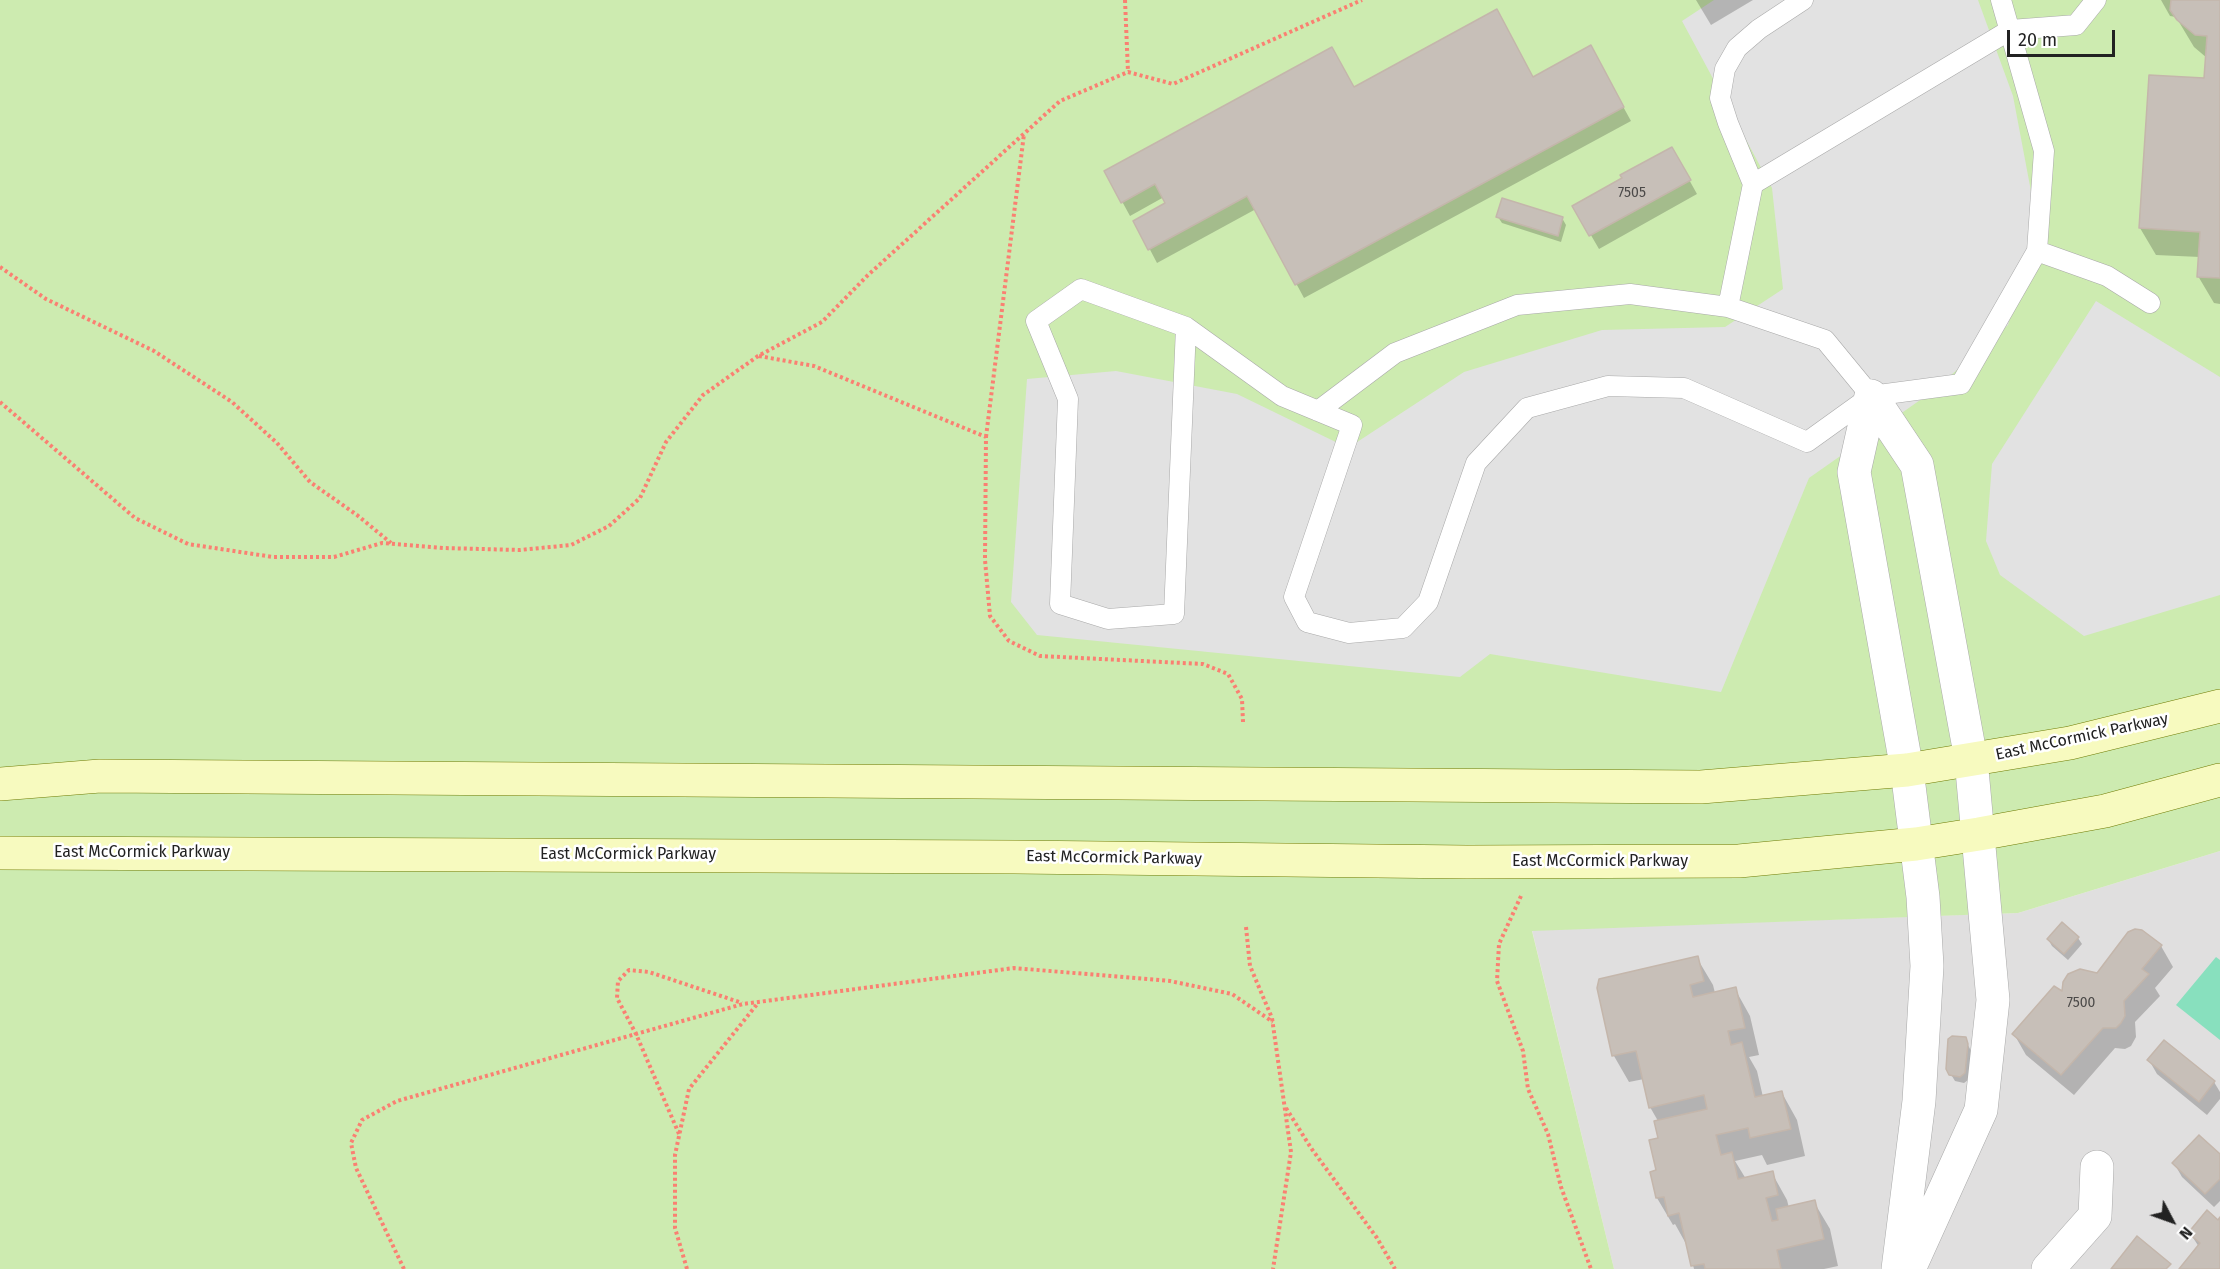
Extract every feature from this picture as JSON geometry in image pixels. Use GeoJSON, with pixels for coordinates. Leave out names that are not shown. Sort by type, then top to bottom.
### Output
{"type":"FeatureCollection","features":[{"type":"Feature","properties":{"kind":"main road","name":"East McCormick Parkway"},"geometry":{"type":"LineString","coordinates":[[0,784],[100,776],[1701,787],[1907,770],[2070,743],[2220,706]]}},
{"type":"Feature","properties":{"kind":"main road","name":"East McCormick Parkway"},"geometry":{"type":"LineString","coordinates":[[0,853],[1014,857],[1467,862],[1728,861],[1916,844],[1979,834],[2105,811],[2220,780]]}},
{"type":"Feature","properties":{"kind":"street"},"geometry":{"type":"LineString","coordinates":[[1871,396],[1917,465],[1971,759],[1993,1000],[1981,1110],[1910,1269]]}},
{"type":"Feature","properties":{"kind":"street"},"geometry":{"type":"LineString","coordinates":[[1871,396],[1854,472],[1907,770],[1923,897],[1927,966],[1919,1101],[1898,1269]]}},
{"type":"Feature","properties":{"kind":"street"},"geometry":{"type":"LineString","coordinates":[[2048,1269],[2095,1216],[2097,1167]]}},
{"type":"Feature","properties":{"kind":"lane"},"geometry":{"type":"LineString","coordinates":[[1728,307],[1753,184],[1720,98],[1725,69],[1737,48],[1759,29],[1803,0]]}},
{"type":"Feature","properties":{"kind":"lane"},"geometry":{"type":"LineString","coordinates":[[1186,327],[1174,614],[1108,619],[1060,604],[1068,399],[1036,321],[1081,289],[1186,327],[1282,396],[1352,425],[1294,597],[1307,622],[1349,633],[1402,627],[1428,602],[1476,464],[1527,408],[1608,386],[1684,388],[1807,442],[1871,396],[1962,384],[2037,251],[2044,151],[2001,0]]}},
{"type":"Feature","properties":{"kind":"lane"},"geometry":{"type":"LineString","coordinates":[[1753,184],[2010,30],[2076,26],[2096,0]]}},
{"type":"Feature","properties":{"kind":"lane"},"geometry":{"type":"LineString","coordinates":[[2037,251],[2107,276],[2150,303]]}},
{"type":"Feature","properties":{"kind":"lane"},"geometry":{"type":"LineString","coordinates":[[1318,411],[1395,353],[1516,305],[1630,294],[1728,307],[1825,340],[1871,396]]}},
{"type":"Feature","properties":{"kind":"path"},"geometry":{"type":"LineString","coordinates":[[1125,0],[1128,72]]}},
{"type":"Feature","properties":{"kind":"path"},"geometry":{"type":"LineString","coordinates":[[0,402],[135,519],[188,544],[273,556],[334,557],[382,543],[443,548],[520,550],[572,544],[609,526],[640,498],[666,442],[703,395],[758,356],[822,322],[868,275],[1060,101],[1128,72],[1173,84],[1362,0]]}},
{"type":"Feature","properties":{"kind":"path"},"geometry":{"type":"LineString","coordinates":[[1024,134],[986,437],[985,560],[990,616],[1009,641],[1040,656],[1203,664],[1228,674],[1242,699],[1243,722]]}},
{"type":"Feature","properties":{"kind":"path"},"geometry":{"type":"LineString","coordinates":[[0,267],[46,299],[154,351],[232,402],[277,443],[310,482],[357,515],[392,544]]}},
{"type":"Feature","properties":{"kind":"path"},"geometry":{"type":"LineString","coordinates":[[758,356],[814,366],[986,437]]}},
{"type":"Feature","properties":{"kind":"path"},"geometry":{"type":"LineString","coordinates":[[1522,892],[1499,944],[1497,981],[1523,1051],[1528,1089],[1548,1134],[1561,1187],[1591,1269]]}},
{"type":"Feature","properties":{"kind":"path"},"geometry":{"type":"LineString","coordinates":[[1246,927],[1250,966],[1273,1022],[1291,1152],[1273,1269]]}},
{"type":"Feature","properties":{"kind":"path"},"geometry":{"type":"LineString","coordinates":[[404,1269],[356,1168],[351,1143],[362,1120],[397,1101],[743,1004],[1014,968],[1180,984],[1233,994],[1273,1022]]}},
{"type":"Feature","properties":{"kind":"path"},"geometry":{"type":"LineString","coordinates":[[679,1134],[636,1034],[617,998],[618,981],[629,970],[649,972],[743,1004]]}},
{"type":"Feature","properties":{"kind":"path"},"geometry":{"type":"LineString","coordinates":[[687,1269],[675,1228],[675,1155],[689,1089],[759,1002]]}},
{"type":"Feature","properties":{"kind":"path"},"geometry":{"type":"LineString","coordinates":[[1285,1105],[1311,1148],[1377,1238],[1395,1269]]}},
{"type":"Feature","properties":{"kind":"shaded area"},"geometry":{"type":"Polygon","coordinates":[[[1714,0],[1978,0],[2013,96],[2037,223],[2008,325],[1933,391],[1809,478],[1721,692],[1490,654],[1460,677],[1037,635],[1011,602],[1027,379],[1116,371],[1237,394],[1348,448],[1464,372],[1602,330],[1725,327],[1783,289],[1772,188],[1682,21],[1714,0]]]}},
{"type":"Feature","properties":{"kind":"shaded area"},"geometry":{"type":"Polygon","coordinates":[[[2096,301],[2220,377],[2220,595],[2084,636],[2000,575],[1986,541],[1992,464],[2096,301]]]}},
{"type":"Feature","properties":{"kind":"shaded area"},"geometry":{"type":"Polygon","coordinates":[[[2220,851],[2220,1269],[1614,1269],[1532,930],[2018,913],[2220,851]]]}},
{"type":"Feature","properties":{"kind":"green space"},"geometry":{"type":"Polygon","coordinates":[[[0,0],[2220,0],[2220,851],[2018,913],[1532,931],[1614,1269],[0,1269],[0,0]]]}},
{"type":"Feature","properties":{"kind":"green space"},"geometry":{"type":"Polygon","coordinates":[[[2216,957],[2220,960],[2220,1040],[2176,1005],[2216,957]]]}},
{"type":"Feature","properties":{"kind":"building"},"geometry":{"type":"Polygon","coordinates":[[[2171,0],[2220,0],[2220,278],[2197,277],[2200,232],[2139,228],[2149,75],[2204,78],[2207,36],[2195,35],[2177,20],[2170,10],[2171,0]]]}},
{"type":"Feature","properties":{"kind":"building"},"geometry":{"type":"Polygon","coordinates":[[[1497,9],[1533,77],[1591,45],[1624,107],[1295,285],[1247,196],[1148,250],[1133,221],[1165,203],[1155,184],[1121,203],[1104,171],[1332,47],[1354,87],[1497,9]]]}},
{"type":"Feature","properties":{"kind":"building"},"geometry":{"type":"Polygon","coordinates":[[[1672,147],[1691,180],[1589,236],[1572,206],[1622,178],[1620,175],[1672,147]]]}},
{"type":"Feature","properties":{"kind":"building"},"geometry":{"type":"Polygon","coordinates":[[[1502,198],[1563,217],[1558,236],[1496,217],[1502,198]]]}},
{"type":"Feature","properties":{"kind":"building"},"geometry":{"type":"Polygon","coordinates":[[[2062,922],[2079,937],[2064,954],[2047,939],[2062,922]]]}},
{"type":"Feature","properties":{"kind":"building"},"geometry":{"type":"Polygon","coordinates":[[[2135,929],[2142,930],[2162,945],[2142,969],[2149,974],[2124,1001],[2125,1016],[2121,1023],[2116,1028],[2103,1028],[2061,1075],[2012,1034],[2054,986],[2062,991],[2063,982],[2068,974],[2080,969],[2097,973],[2128,932],[2135,929]]]}},
{"type":"Feature","properties":{"kind":"building"},"geometry":{"type":"Polygon","coordinates":[[[1698,956],[1704,981],[1690,985],[1693,997],[1736,987],[1745,1028],[1728,1031],[1731,1045],[1742,1042],[1755,1097],[1782,1091],[1791,1129],[1750,1138],[1748,1128],[1716,1135],[1721,1155],[1732,1152],[1738,1179],[1773,1171],[1778,1195],[1766,1198],[1772,1221],[1778,1220],[1776,1209],[1815,1200],[1824,1239],[1777,1250],[1781,1269],[1705,1269],[1704,1264],[1691,1266],[1679,1213],[1668,1216],[1664,1197],[1656,1198],[1650,1172],[1656,1170],[1649,1140],[1658,1138],[1654,1121],[1707,1109],[1704,1095],[1649,1108],[1636,1051],[1612,1056],[1597,988],[1599,979],[1698,956]]]}},
{"type":"Feature","properties":{"kind":"building"},"geometry":{"type":"Polygon","coordinates":[[[1952,1036],[1966,1037],[1968,1044],[1965,1073],[1960,1077],[1949,1075],[1946,1069],[1948,1039],[1952,1036]]]}},
{"type":"Feature","properties":{"kind":"building"},"geometry":{"type":"Polygon","coordinates":[[[2164,1040],[2215,1081],[2199,1102],[2147,1060],[2164,1040]]]}},
{"type":"Feature","properties":{"kind":"building"},"geometry":{"type":"Polygon","coordinates":[[[2199,1135],[2220,1154],[2220,1179],[2205,1194],[2172,1163],[2199,1135]]]}},
{"type":"Feature","properties":{"kind":"building"},"geometry":{"type":"Polygon","coordinates":[[[2207,1210],[2218,1220],[2220,1217],[2220,1269],[2179,1269],[2200,1243],[2188,1233],[2207,1210]]]}},
{"type":"Feature","properties":{"kind":"building"},"geometry":{"type":"Polygon","coordinates":[[[2137,1236],[2171,1264],[2166,1269],[2111,1269],[2137,1236]]]}}]}
